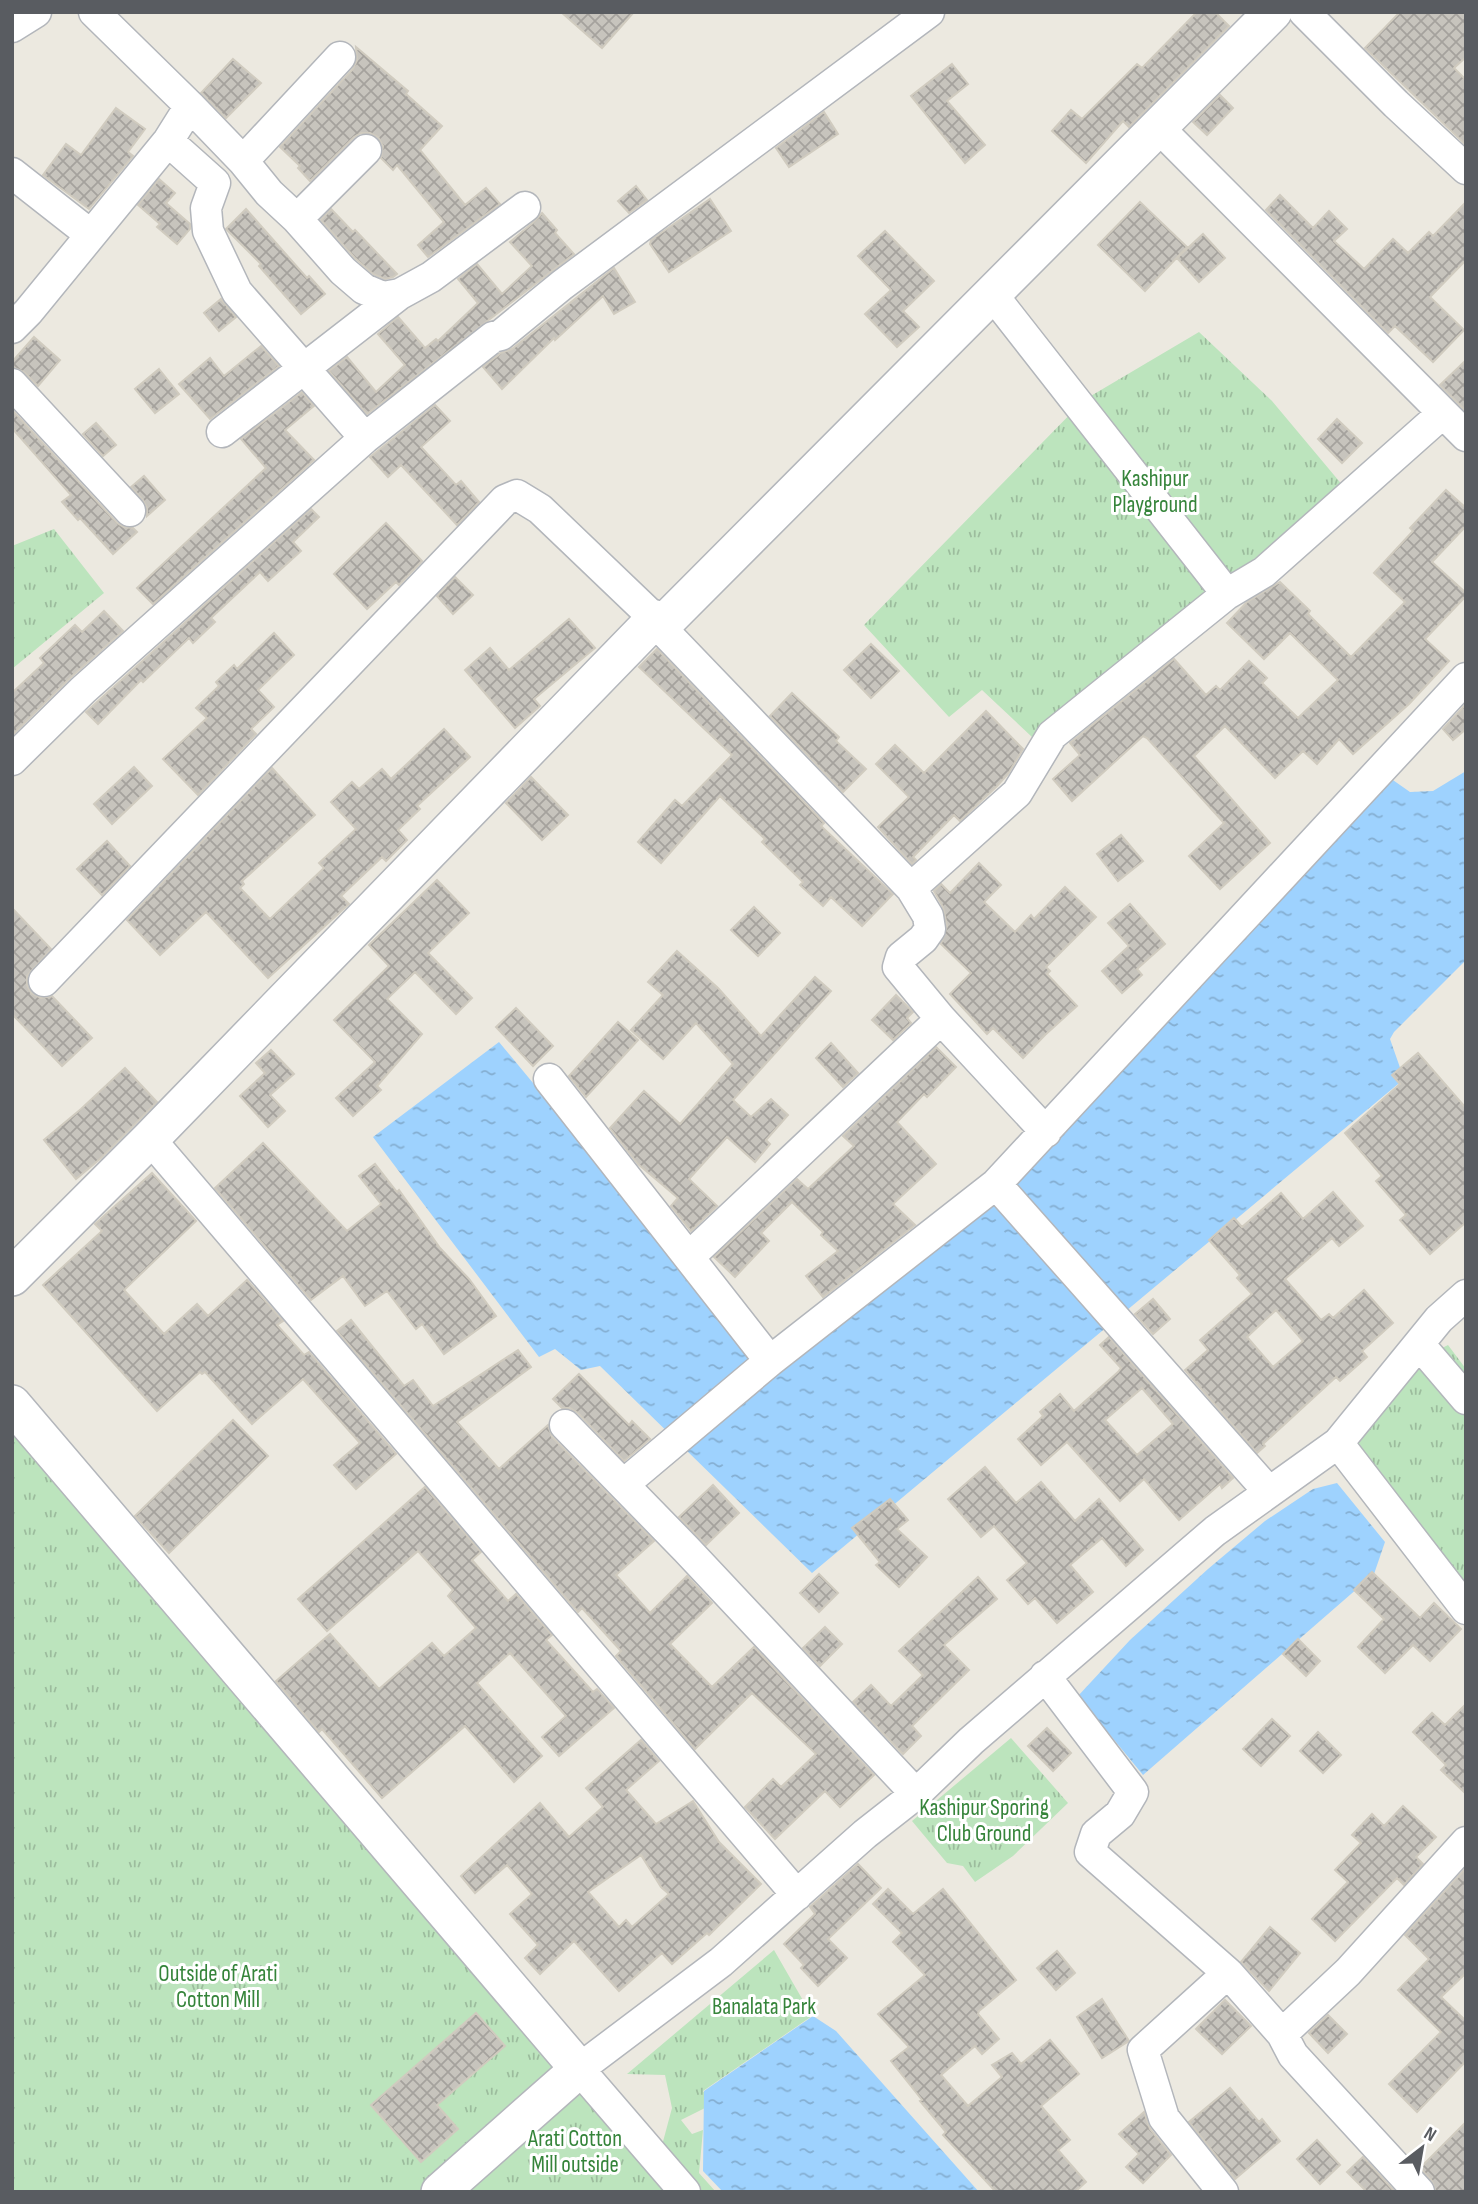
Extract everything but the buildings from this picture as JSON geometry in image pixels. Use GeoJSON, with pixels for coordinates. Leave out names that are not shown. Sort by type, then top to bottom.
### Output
{"type":"FeatureCollection","features":[{"type":"Feature","properties":{"kind":"street"},"geometry":{"type":"LineString","coordinates":[[12,27],[36,12]]}},
{"type":"Feature","properties":{"kind":"street"},"geometry":{"type":"LineString","coordinates":[[94,12],[243,161],[269,193],[297,219],[343,271],[364,289],[383,297],[400,294]]}},
{"type":"Feature","properties":{"kind":"street"},"geometry":{"type":"LineString","coordinates":[[12,760],[83,690],[365,438],[493,337],[501,335],[562,285],[929,12]]}},
{"type":"Feature","properties":{"kind":"street"},"geometry":{"type":"LineString","coordinates":[[12,1277],[657,623],[992,294],[1273,12]]}},
{"type":"Feature","properties":{"kind":"street"},"geometry":{"type":"LineString","coordinates":[[1304,12],[1466,169]]}},
{"type":"Feature","properties":{"kind":"street"},"geometry":{"type":"LineString","coordinates":[[243,161],[340,57]]}},
{"type":"Feature","properties":{"kind":"street"},"geometry":{"type":"LineString","coordinates":[[12,328],[168,141],[190,106]]}},
{"type":"Feature","properties":{"kind":"street"},"geometry":{"type":"LineString","coordinates":[[1158,127],[1466,436]]}},
{"type":"Feature","properties":{"kind":"street"},"geometry":{"type":"LineString","coordinates":[[168,141],[215,183],[206,208],[208,231],[237,292],[365,438]]}},
{"type":"Feature","properties":{"kind":"street"},"geometry":{"type":"LineString","coordinates":[[297,219],[366,150]]}},
{"type":"Feature","properties":{"kind":"street"},"geometry":{"type":"LineString","coordinates":[[12,173],[91,235]]}},
{"type":"Feature","properties":{"kind":"street"},"geometry":{"type":"LineString","coordinates":[[222,432],[400,294],[431,278],[525,207]]}},
{"type":"Feature","properties":{"kind":"street"},"geometry":{"type":"LineString","coordinates":[[992,294],[1227,594]]}},
{"type":"Feature","properties":{"kind":"street"},"geometry":{"type":"LineString","coordinates":[[12,384],[130,512]]}},
{"type":"Feature","properties":{"kind":"street"},"geometry":{"type":"LineString","coordinates":[[911,888],[1017,793],[1052,735],[1227,594],[1264,572],[1443,413]]}},
{"type":"Feature","properties":{"kind":"street"},"geometry":{"type":"LineString","coordinates":[[44,981],[505,500],[517,495],[540,509],[657,623],[911,888],[928,916],[930,929],[923,939],[901,957],[898,967],[941,1019],[1046,1132]]}},
{"type":"Feature","properties":{"kind":"street"},"geometry":{"type":"LineString","coordinates":[[624,1483],[770,1361],[996,1184],[1466,678]]}},
{"type":"Feature","properties":{"kind":"street"},"geometry":{"type":"LineString","coordinates":[[689,1257],[941,1019]]}},
{"type":"Feature","properties":{"kind":"street"},"geometry":{"type":"LineString","coordinates":[[550,1079],[770,1361]]}},
{"type":"Feature","properties":{"kind":"street"},"geometry":{"type":"LineString","coordinates":[[150,1139],[797,1895]]}},
{"type":"Feature","properties":{"kind":"street"},"geometry":{"type":"LineString","coordinates":[[996,1184],[1269,1492]]}},
{"type":"Feature","properties":{"kind":"street"},"geometry":{"type":"LineString","coordinates":[[440,2192],[579,2069],[721,1962],[865,1834],[916,1794],[1045,1676],[1215,1531],[1338,1443],[1439,1319],[1466,1295]]}},
{"type":"Feature","properties":{"kind":"street"},"geometry":{"type":"LineString","coordinates":[[1419,1344],[1466,1399]]}},
{"type":"Feature","properties":{"kind":"street"},"geometry":{"type":"LineString","coordinates":[[12,1404],[685,2192]]}},
{"type":"Feature","properties":{"kind":"street"},"geometry":{"type":"LineString","coordinates":[[565,1425],[624,1483],[916,1794]]}},
{"type":"Feature","properties":{"kind":"street"},"geometry":{"type":"LineString","coordinates":[[1338,1443],[1466,1609]]}},
{"type":"Feature","properties":{"kind":"street"},"geometry":{"type":"LineString","coordinates":[[1045,1676],[1133,1793],[1120,1814],[1096,1834],[1090,1852],[1228,1973],[1282,2034],[1293,2055],[1419,2192]]}},
{"type":"Feature","properties":{"kind":"street"},"geometry":{"type":"LineString","coordinates":[[1282,2034],[1348,1972],[1466,1843]]}},
{"type":"Feature","properties":{"kind":"street"},"geometry":{"type":"LineString","coordinates":[[1223,2192],[1164,2118],[1143,2050],[1228,1973]]}},
{"type":"Feature","properties":{"kind":"green space","name":"Kashipur Playground"},"geometry":{"type":"Polygon","coordinates":[[[1199,332],[1272,401],[1344,487],[1032,737],[982,690],[949,717],[864,625],[1084,400],[1199,332]]]}},
{"type":"Feature","properties":{"kind":"green space"},"geometry":{"type":"Polygon","coordinates":[[[54,529],[104,593],[12,669],[12,546],[54,529]]]}},
{"type":"Feature","properties":{"kind":"green space"},"geometry":{"type":"Polygon","coordinates":[[[1448,1345],[1466,1369],[1466,1597],[1357,1449],[1359,1430],[1426,1356],[1448,1345]]]}},
{"type":"Feature","properties":{"kind":"green space","name":"Outside of Arati Cotton Mill"},"geometry":{"type":"Polygon","coordinates":[[[12,1426],[556,2069],[420,2192],[12,2192],[12,1426]]]}},
{"type":"Feature","properties":{"kind":"green space","name":"Kashipur Sporing Club Ground"},"geometry":{"type":"Polygon","coordinates":[[[1011,1738],[1068,1803],[1013,1856],[975,1882],[963,1866],[947,1863],[912,1821],[1011,1738]]]}},
{"type":"Feature","properties":{"kind":"green space","name":"Banalata Park"},"geometry":{"type":"Polygon","coordinates":[[[774,1950],[812,2016],[703,2091],[709,2099],[707,2107],[681,2120],[692,2134],[703,2130],[699,2173],[716,2192],[697,2192],[661,2149],[672,2108],[665,2075],[627,2074],[774,1950]]]}},
{"type":"Feature","properties":{"kind":"green space","name":"Arati Cotton Mill outside"},"geometry":{"type":"Polygon","coordinates":[[[581,2092],[670,2192],[462,2192],[581,2092]]]}},
{"type":"Feature","properties":{"kind":"water"},"geometry":{"type":"Polygon","coordinates":[[[1466,771],[1466,960],[1390,1039],[1404,1079],[812,1573],[600,1366],[581,1370],[555,1349],[539,1357],[373,1137],[499,1042],[774,1374],[1051,1136],[1390,778],[1410,792],[1433,791],[1466,771]]]}},
{"type":"Feature","properties":{"kind":"water"},"geometry":{"type":"Polygon","coordinates":[[[1337,1483],[1385,1542],[1374,1574],[1143,1775],[1078,1696],[1130,1640],[1265,1521],[1313,1489],[1337,1483]]]}},
{"type":"Feature","properties":{"kind":"water"},"geometry":{"type":"Polygon","coordinates":[[[813,2016],[836,2031],[979,2192],[723,2192],[703,2171],[704,2091],[813,2016]]]}}]}
